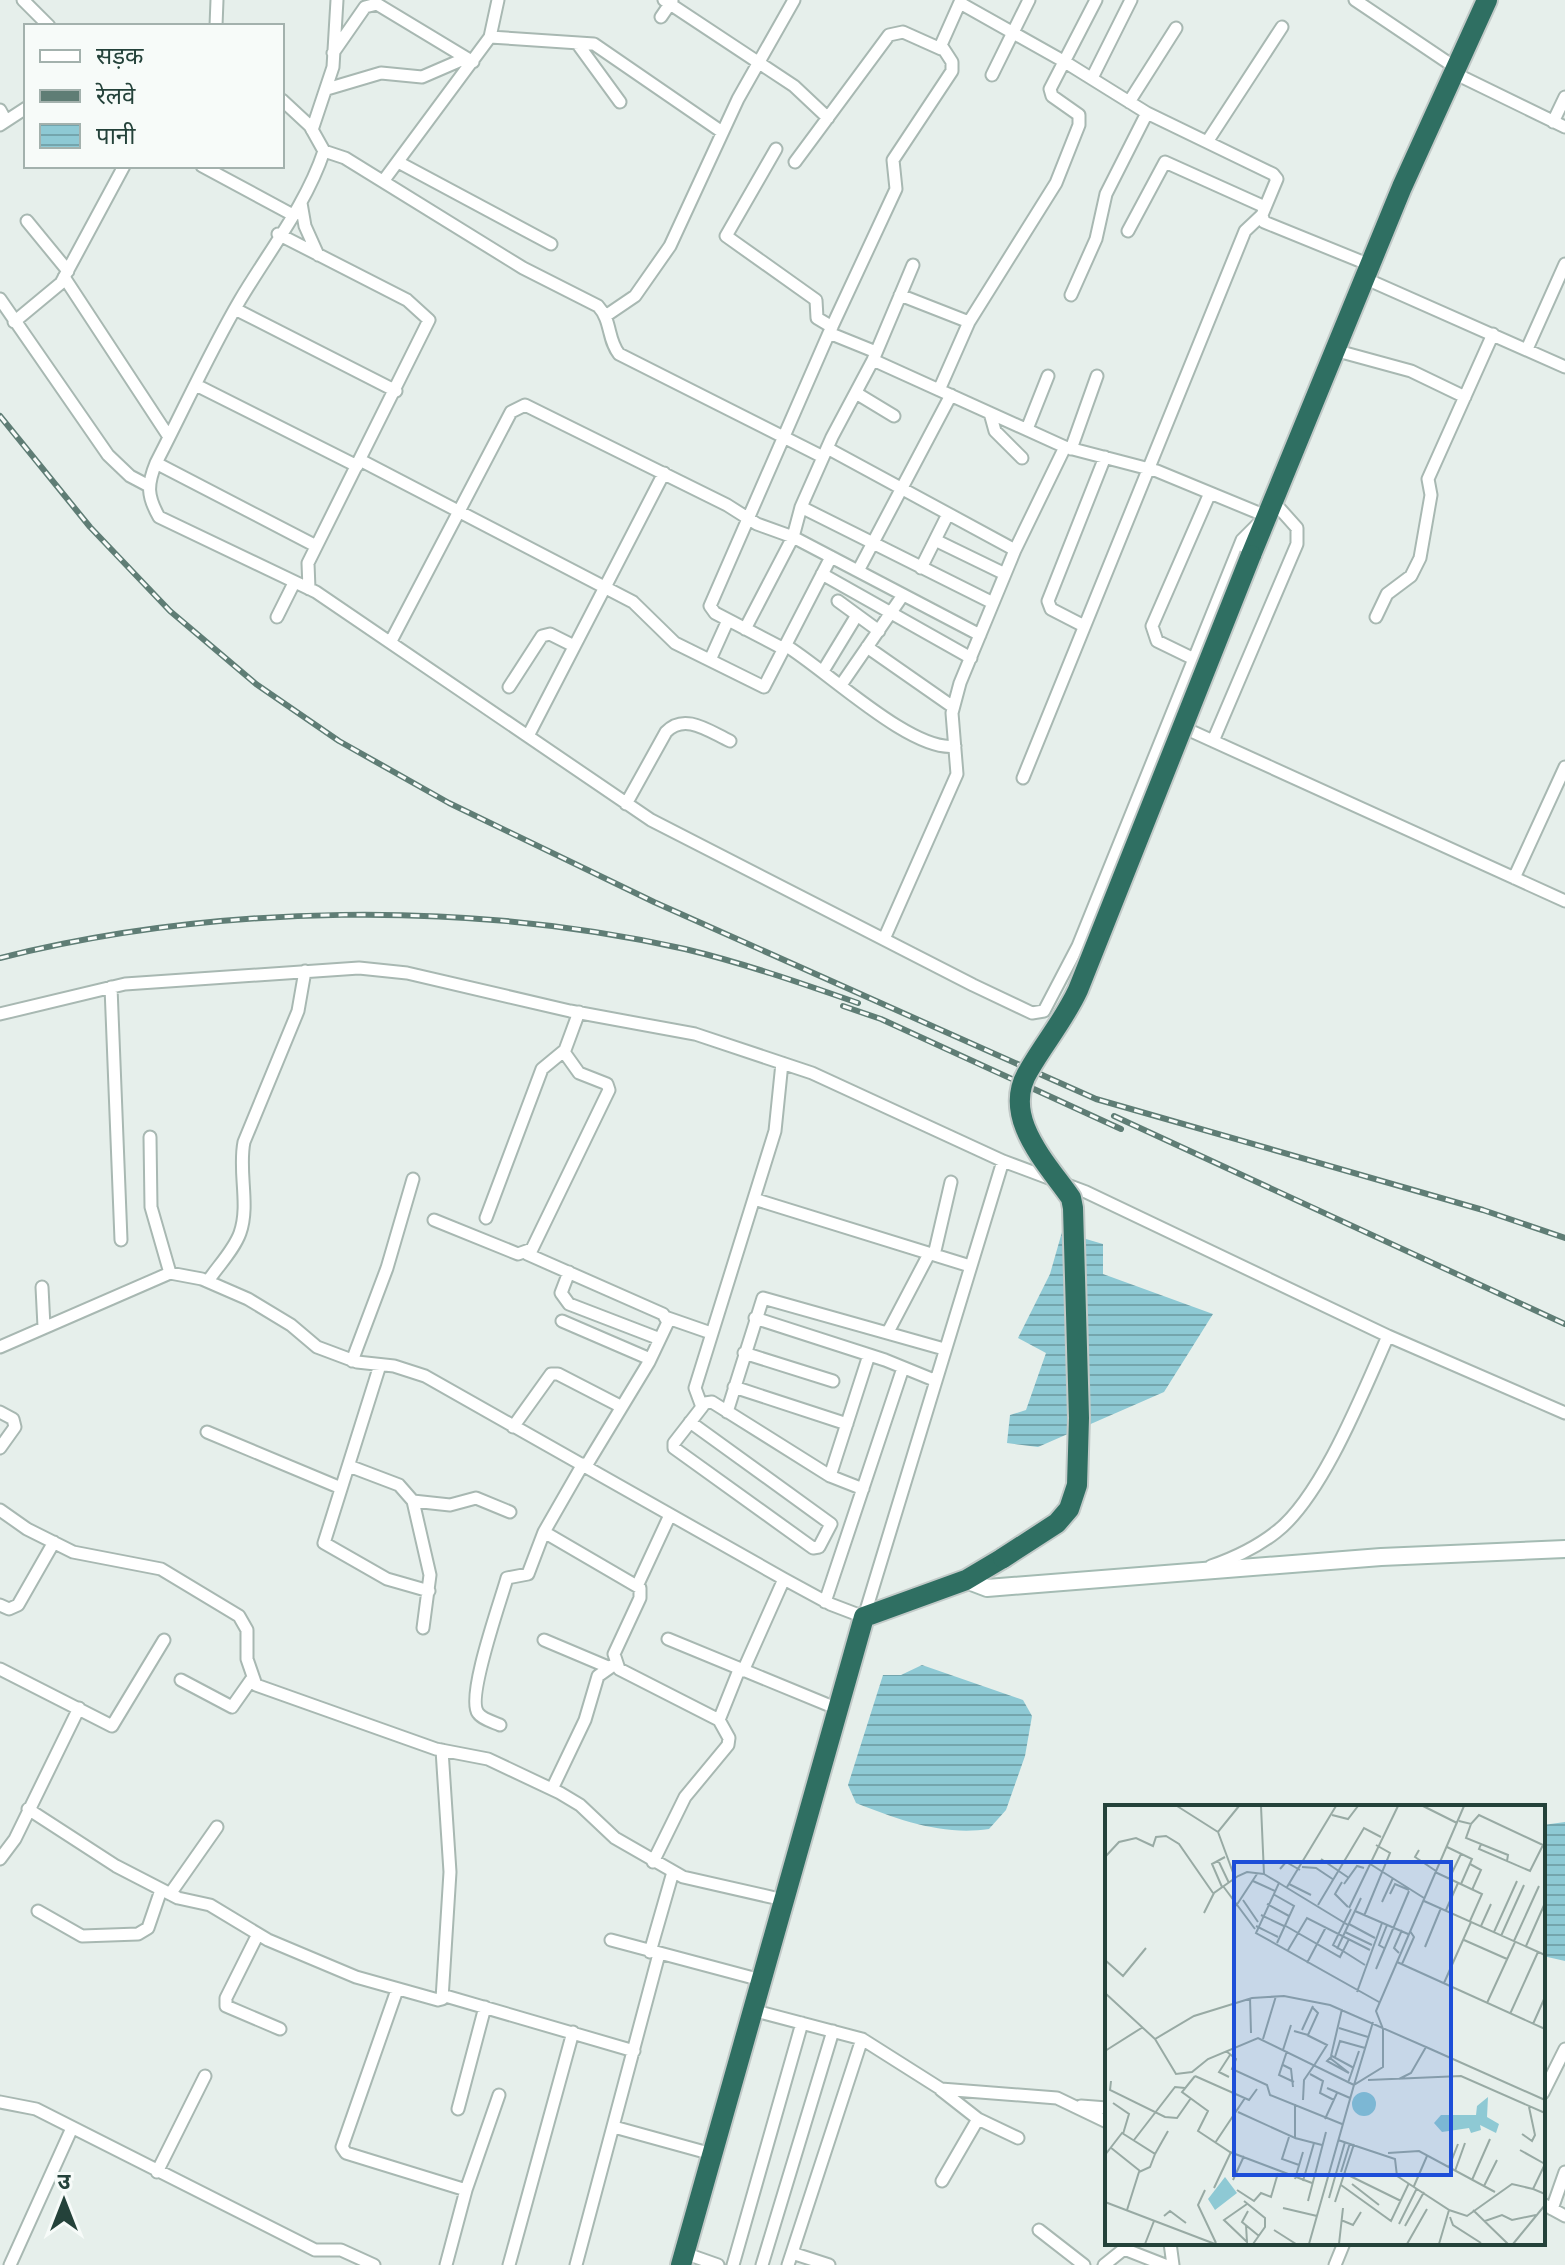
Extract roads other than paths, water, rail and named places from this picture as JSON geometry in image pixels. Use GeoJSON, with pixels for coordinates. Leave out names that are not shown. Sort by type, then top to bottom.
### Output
{"type":"FeatureCollection","features":[{"type":"Feature","properties":{"kind":"highway"},"geometry":{"type":"LineString","coordinates":[[683,2259],[864,1617],[966,1580],[1057,1523],[1069,1509],[1077,1485],[1079,1418],[1073,1208],[1071,1198],[1026,1134],[1022,1121],[1023,1080],[1064,1020],[1078,990],[1334,350],[1487,0]]}},
{"type":"Feature","properties":{"kind":"street"},"geometry":{"type":"LineString","coordinates":[[23,0],[47,24]]}},
{"type":"Feature","properties":{"kind":"street"},"geometry":{"type":"LineString","coordinates":[[216,24],[217,0]]}},
{"type":"Feature","properties":{"kind":"street"},"geometry":{"type":"LineString","coordinates":[[312,130],[327,89],[337,0]]}},
{"type":"Feature","properties":{"kind":"street"},"geometry":{"type":"LineString","coordinates":[[384,180],[469,60],[490,37],[498,0]]}},
{"type":"Feature","properties":{"kind":"street"},"geometry":{"type":"LineString","coordinates":[[607,315],[635,296],[664,256],[722,132],[794,0]]}},
{"type":"Feature","properties":{"kind":"street"},"geometry":{"type":"LineString","coordinates":[[992,75],[1015,34],[1029,0]]}},
{"type":"Feature","properties":{"kind":"street"},"geometry":{"type":"LineString","coordinates":[[858,571],[945,392],[969,322],[1051,192],[1079,125],[1079,115],[1050,93],[1062,60],[1096,0]]}},
{"type":"Feature","properties":{"kind":"street"},"geometry":{"type":"LineString","coordinates":[[1092,78],[1131,0]]}},
{"type":"Feature","properties":{"kind":"street"},"geometry":{"type":"LineString","coordinates":[[1355,0],[1455,71],[1559,125],[1565,97]]}},
{"type":"Feature","properties":{"kind":"street"},"geometry":{"type":"LineString","coordinates":[[661,17],[669,1],[794,86],[828,118]]}},
{"type":"Feature","properties":{"kind":"street"},"geometry":{"type":"LineString","coordinates":[[941,49],[961,2],[1147,113],[1276,176],[1264,211],[1264,222],[1565,367]]}},
{"type":"Feature","properties":{"kind":"street"},"geometry":{"type":"LineString","coordinates":[[333,53],[365,7],[377,4],[469,60]]}},
{"type":"Feature","properties":{"kind":"street"},"geometry":{"type":"LineString","coordinates":[[1207,142],[1282,27]]}},
{"type":"Feature","properties":{"kind":"street"},"geometry":{"type":"LineString","coordinates":[[1129,102],[1176,28]]}},
{"type":"Feature","properties":{"kind":"street"},"geometry":{"type":"LineString","coordinates":[[795,162],[893,32],[903,32],[941,49],[952,62],[952,71],[893,160],[896,189],[830,330],[710,606],[728,620],[785,647],[823,671],[905,732],[941,748],[955,746]]}},
{"type":"Feature","properties":{"kind":"street"},"geometry":{"type":"LineString","coordinates":[[490,37],[601,47],[722,132]]}},
{"type":"Feature","properties":{"kind":"street"},"geometry":{"type":"LineString","coordinates":[[577,43],[620,102]]}},
{"type":"Feature","properties":{"kind":"street"},"geometry":{"type":"LineString","coordinates":[[327,89],[381,73],[422,77],[469,60]]}},
{"type":"Feature","properties":{"kind":"street"},"geometry":{"type":"LineString","coordinates":[[284,101],[295,108],[324,151],[345,158],[384,180],[439,218],[541,278],[598,306],[607,315],[612,346],[619,354],[783,437],[900,488],[1015,550]]}},
{"type":"Feature","properties":{"kind":"street"},"geometry":{"type":"LineString","coordinates":[[0,110],[3,123],[24,109]]}},
{"type":"Feature","properties":{"kind":"street"},"geometry":{"type":"LineString","coordinates":[[1071,295],[1096,239],[1106,194],[1147,113]]}},
{"type":"Feature","properties":{"kind":"street"},"geometry":{"type":"LineString","coordinates":[[776,149],[726,236],[816,300],[817,318],[830,330],[945,392],[1068,448],[1150,469],[1210,493],[1269,508],[1297,528],[1297,544],[1213,741]]}},
{"type":"Feature","properties":{"kind":"street"},"geometry":{"type":"LineString","coordinates":[[324,151],[301,203],[278,234],[235,309],[156,463],[147,485],[150,503],[159,517],[309,589],[391,641],[651,820],[1032,1013],[1044,1011],[1078,946],[1242,540],[1269,508]]}},
{"type":"Feature","properties":{"kind":"street"},"geometry":{"type":"LineString","coordinates":[[398,162],[551,244]]}},
{"type":"Feature","properties":{"kind":"street"},"geometry":{"type":"LineString","coordinates":[[1128,231],[1165,162],[1175,163],[1264,211]]}},
{"type":"Feature","properties":{"kind":"street"},"geometry":{"type":"LineString","coordinates":[[14,322],[55,290],[123,168]]}},
{"type":"Feature","properties":{"kind":"street"},"geometry":{"type":"LineString","coordinates":[[206,168],[293,215]]}},
{"type":"Feature","properties":{"kind":"street"},"geometry":{"type":"LineString","coordinates":[[301,203],[305,226],[318,255]]}},
{"type":"Feature","properties":{"kind":"street"},"geometry":{"type":"LineString","coordinates":[[1023,778],[1245,231],[1264,211]]}},
{"type":"Feature","properties":{"kind":"street"},"geometry":{"type":"LineString","coordinates":[[27,221],[66,274],[169,437]]}},
{"type":"Feature","properties":{"kind":"street"},"geometry":{"type":"LineString","coordinates":[[278,234],[407,300],[427,314],[426,330],[308,563],[309,589]]}},
{"type":"Feature","properties":{"kind":"street"},"geometry":{"type":"LineString","coordinates":[[1527,349],[1565,264]]}},
{"type":"Feature","properties":{"kind":"street"},"geometry":{"type":"LineString","coordinates":[[745,629],[793,537],[801,507],[875,356],[913,265]]}},
{"type":"Feature","properties":{"kind":"street"},"geometry":{"type":"LineString","coordinates":[[900,295],[969,322]]}},
{"type":"Feature","properties":{"kind":"street"},"geometry":{"type":"LineString","coordinates":[[0,299],[108,455],[130,476],[147,485]]}},
{"type":"Feature","properties":{"kind":"street"},"geometry":{"type":"LineString","coordinates":[[235,309],[396,391]]}},
{"type":"Feature","properties":{"kind":"street"},"geometry":{"type":"LineString","coordinates":[[1376,617],[1387,594],[1411,576],[1420,558],[1431,495],[1428,479],[1493,334]]}},
{"type":"Feature","properties":{"kind":"street"},"geometry":{"type":"LineString","coordinates":[[1334,350],[1411,371],[1465,397]]}},
{"type":"Feature","properties":{"kind":"street"},"geometry":{"type":"LineString","coordinates":[[1027,429],[1048,376]]}},
{"type":"Feature","properties":{"kind":"street"},"geometry":{"type":"LineString","coordinates":[[884,939],[957,774],[953,707],[971,658],[1015,550],[1068,448],[1097,376]]}},
{"type":"Feature","properties":{"kind":"street"},"geometry":{"type":"LineString","coordinates":[[196,385],[461,511],[605,586],[633,602],[675,643],[764,687],[831,557]]}},
{"type":"Feature","properties":{"kind":"street"},"geometry":{"type":"LineString","coordinates":[[856,393],[894,416]]}},
{"type":"Feature","properties":{"kind":"street"},"geometry":{"type":"LineString","coordinates":[[391,641],[517,406],[537,409],[980,635]]}},
{"type":"Feature","properties":{"kind":"street"},"geometry":{"type":"LineString","coordinates":[[990,413],[998,436],[1022,458]]}},
{"type":"Feature","properties":{"kind":"street"},"geometry":{"type":"LineString","coordinates":[[1084,626],[1051,609],[1048,601],[1105,457]]}},
{"type":"Feature","properties":{"kind":"street"},"geometry":{"type":"LineString","coordinates":[[156,463],[316,546]]}},
{"type":"Feature","properties":{"kind":"street"},"geometry":{"type":"LineString","coordinates":[[528,736],[664,473]]}},
{"type":"Feature","properties":{"kind":"street"},"geometry":{"type":"LineString","coordinates":[[1194,659],[1157,641],[1152,632],[1210,493]]}},
{"type":"Feature","properties":{"kind":"street"},"geometry":{"type":"LineString","coordinates":[[801,507],[993,603]]}},
{"type":"Feature","properties":{"kind":"street"},"geometry":{"type":"LineString","coordinates":[[921,568],[948,514]]}},
{"type":"Feature","properties":{"kind":"street"},"geometry":{"type":"LineString","coordinates":[[935,540],[1005,574]]}},
{"type":"Feature","properties":{"kind":"street"},"geometry":{"type":"LineString","coordinates":[[822,574],[971,658]]}},
{"type":"Feature","properties":{"kind":"street"},"geometry":{"type":"LineString","coordinates":[[277,617],[294,583]]}},
{"type":"Feature","properties":{"kind":"street"},"geometry":{"type":"LineString","coordinates":[[841,685],[903,595]]}},
{"type":"Feature","properties":{"kind":"street"},"geometry":{"type":"LineString","coordinates":[[838,601],[879,631]]}},
{"type":"Feature","properties":{"kind":"street"},"geometry":{"type":"LineString","coordinates":[[823,671],[857,615]]}},
{"type":"Feature","properties":{"kind":"street"},"geometry":{"type":"LineString","coordinates":[[710,660],[728,620]]}},
{"type":"Feature","properties":{"kind":"street"},"geometry":{"type":"LineString","coordinates":[[509,687],[542,636],[550,634],[574,646]]}},
{"type":"Feature","properties":{"kind":"street"},"geometry":{"type":"LineString","coordinates":[[867,647],[953,707]]}},
{"type":"Feature","properties":{"kind":"street"},"geometry":{"type":"LineString","coordinates":[[1169,721],[1565,901]]}},
{"type":"Feature","properties":{"kind":"street"},"geometry":{"type":"LineString","coordinates":[[626,804],[666,732],[676,723],[689,723],[730,741]]}},
{"type":"Feature","properties":{"kind":"street"},"geometry":{"type":"LineString","coordinates":[[1514,878],[1565,767]]}},
{"type":"Feature","properties":{"kind":"street"},"geometry":{"type":"LineString","coordinates":[[0,1014],[111,987],[186,978],[359,968],[407,973],[579,1012],[695,1034],[812,1073],[1003,1161],[1155,1223],[1388,1336],[1565,1413]]}},
{"type":"Feature","properties":{"kind":"street"},"geometry":{"type":"LineString","coordinates":[[208,1281],[239,1235],[243,1218],[241,1159],[244,1142],[298,1011],[305,971]]}},
{"type":"Feature","properties":{"kind":"street"},"geometry":{"type":"LineString","coordinates":[[111,987],[121,1240]]}},
{"type":"Feature","properties":{"kind":"street"},"geometry":{"type":"LineString","coordinates":[[486,1218],[542,1069],[564,1052],[579,1012]]}},
{"type":"Feature","properties":{"kind":"street"},"geometry":{"type":"LineString","coordinates":[[527,1254],[603,1108],[609,1090],[607,1084],[574,1069],[564,1052]]}},
{"type":"Feature","properties":{"kind":"street"},"geometry":{"type":"LineString","coordinates":[[702,1407],[695,1388],[777,1121],[782,1063]]}},
{"type":"Feature","properties":{"kind":"street"},"geometry":{"type":"LineString","coordinates":[[150,1137],[151,1207],[170,1273]]}},
{"type":"Feature","properties":{"kind":"street"},"geometry":{"type":"LineString","coordinates":[[0,1347],[170,1273],[208,1281],[248,1299],[291,1325],[317,1347],[352,1361],[425,1376],[473,1400],[513,1427],[825,1602],[864,1617],[1003,1161]]}},
{"type":"Feature","properties":{"kind":"street"},"geometry":{"type":"LineString","coordinates":[[352,1361],[387,1268],[413,1179]]}},
{"type":"Feature","properties":{"kind":"street"},"geometry":{"type":"LineString","coordinates":[[888,1332],[932,1254],[951,1182]]}},
{"type":"Feature","properties":{"kind":"street"},"geometry":{"type":"LineString","coordinates":[[754,1199],[970,1266]]}},
{"type":"Feature","properties":{"kind":"street"},"geometry":{"type":"LineString","coordinates":[[434,1220],[518,1254],[527,1254],[665,1317],[711,1333]]}},
{"type":"Feature","properties":{"kind":"street"},"geometry":{"type":"LineString","coordinates":[[569,1272],[561,1293],[569,1304],[660,1339]]}},
{"type":"Feature","properties":{"kind":"street"},"geometry":{"type":"LineString","coordinates":[[42,1287],[44,1327]]}},
{"type":"Feature","properties":{"kind":"street"},"geometry":{"type":"LineString","coordinates":[[727,1412],[760,1301],[766,1298],[944,1349]]}},
{"type":"Feature","properties":{"kind":"street"},"geometry":{"type":"LineString","coordinates":[[500,1725],[477,1713],[478,1674],[507,1578],[528,1574],[544,1532],[650,1359],[668,1325],[665,1317]]}},
{"type":"Feature","properties":{"kind":"street"},"geometry":{"type":"LineString","coordinates":[[755,1318],[934,1380]]}},
{"type":"Feature","properties":{"kind":"street"},"geometry":{"type":"LineString","coordinates":[[562,1321],[650,1359]]}},
{"type":"Feature","properties":{"kind":"street"},"geometry":{"type":"LineString","coordinates":[[1192,1573],[1233,1558],[1278,1531],[1311,1490],[1349,1426],[1388,1336]]}},
{"type":"Feature","properties":{"kind":"street"},"geometry":{"type":"LineString","coordinates":[[744,1353],[833,1381]]}},
{"type":"Feature","properties":{"kind":"street"},"geometry":{"type":"LineString","coordinates":[[830,1476],[869,1355]]}},
{"type":"Feature","properties":{"kind":"street"},"geometry":{"type":"LineString","coordinates":[[380,1365],[324,1543],[326,1547],[387,1579],[429,1591]]}},
{"type":"Feature","properties":{"kind":"street"},"geometry":{"type":"LineString","coordinates":[[825,1602],[903,1368]]}},
{"type":"Feature","properties":{"kind":"street"},"geometry":{"type":"LineString","coordinates":[[513,1427],[551,1374],[558,1374],[620,1406]]}},
{"type":"Feature","properties":{"kind":"street"},"geometry":{"type":"LineString","coordinates":[[734,1387],[847,1424]]}},
{"type":"Feature","properties":{"kind":"street"},"geometry":{"type":"LineString","coordinates":[[690,1422],[831,1524],[819,1547],[813,1548],[674,1448],[674,1443],[690,1422],[702,1407],[709,1401],[830,1476],[863,1489]]}},
{"type":"Feature","properties":{"kind":"street"},"geometry":{"type":"LineString","coordinates":[[0,1412],[13,1419],[15,1427],[0,1448]]}},
{"type":"Feature","properties":{"kind":"street"},"geometry":{"type":"LineString","coordinates":[[207,1432],[341,1488]]}},
{"type":"Feature","properties":{"kind":"street"},"geometry":{"type":"LineString","coordinates":[[349,1466],[399,1485],[413,1501],[429,1562],[429,1591],[423,1628]]}},
{"type":"Feature","properties":{"kind":"street"},"geometry":{"type":"LineString","coordinates":[[413,1501],[450,1505],[476,1498],[510,1512]]}},
{"type":"Feature","properties":{"kind":"street"},"geometry":{"type":"LineString","coordinates":[[0,1510],[54,1542],[93,1559],[161,1569],[239,1616],[247,1630],[251,1680],[232,1707],[181,1680]]}},
{"type":"Feature","properties":{"kind":"street"},"geometry":{"type":"LineString","coordinates":[[552,1789],[585,1720],[598,1676],[612,1665],[640,1598],[638,1584],[670,1515]]}},
{"type":"Feature","properties":{"kind":"street"},"geometry":{"type":"LineString","coordinates":[[544,1532],[638,1584]]}},
{"type":"Feature","properties":{"kind":"street"},"geometry":{"type":"LineString","coordinates":[[0,1605],[9,1609],[18,1605],[54,1542]]}},
{"type":"Feature","properties":{"kind":"street"},"geometry":{"type":"LineString","coordinates":[[966,1580],[987,1588],[1381,1557],[1565,1549]]}},
{"type":"Feature","properties":{"kind":"street"},"geometry":{"type":"LineString","coordinates":[[719,1720],[784,1579]]}},
{"type":"Feature","properties":{"kind":"street"},"geometry":{"type":"LineString","coordinates":[[668,1639],[838,1709]]}},
{"type":"Feature","properties":{"kind":"street"},"geometry":{"type":"LineString","coordinates":[[0,1669],[108,1726],[116,1724],[164,1640]]}},
{"type":"Feature","properties":{"kind":"street"},"geometry":{"type":"LineString","coordinates":[[544,1640],[612,1665],[719,1720],[729,1738],[728,1745],[685,1797],[653,1862]]}},
{"type":"Feature","properties":{"kind":"street"},"geometry":{"type":"LineString","coordinates":[[251,1680],[256,1685],[315,1707],[442,1750],[488,1759],[580,1805],[615,1838],[673,1872],[784,1900]]}},
{"type":"Feature","properties":{"kind":"street"},"geometry":{"type":"LineString","coordinates":[[0,1859],[10,1847],[79,1708]]}},
{"type":"Feature","properties":{"kind":"street"},"geometry":{"type":"LineString","coordinates":[[28,1809],[116,1866],[166,1892],[210,1905],[258,1934],[356,1977],[438,2000],[442,1995],[450,1872],[442,1750]]}},
{"type":"Feature","properties":{"kind":"street"},"geometry":{"type":"LineString","coordinates":[[38,1911],[87,1937],[138,1934],[148,1928],[166,1892],[217,1827]]}},
{"type":"Feature","properties":{"kind":"street"},"geometry":{"type":"LineString","coordinates":[[576,2265],[634,2051],[673,1872]]}},
{"type":"Feature","properties":{"kind":"street"},"geometry":{"type":"LineString","coordinates":[[258,1934],[226,1998],[226,2006],[280,2029]]}},
{"type":"Feature","properties":{"kind":"street"},"geometry":{"type":"LineString","coordinates":[[611,1940],[761,1980]]}},
{"type":"Feature","properties":{"kind":"street"},"geometry":{"type":"LineString","coordinates":[[397,1990],[342,2147],[346,2153],[466,2190]]}},
{"type":"Feature","properties":{"kind":"street"},"geometry":{"type":"LineString","coordinates":[[442,1995],[634,2051]]}},
{"type":"Feature","properties":{"kind":"street"},"geometry":{"type":"LineString","coordinates":[[458,2109],[485,2007]]}},
{"type":"Feature","properties":{"kind":"street"},"geometry":{"type":"LineString","coordinates":[[752,2010],[862,2039],[941,2089],[978,2119],[1018,2138]]}},
{"type":"Feature","properties":{"kind":"street"},"geometry":{"type":"LineString","coordinates":[[733,2265],[802,2023]]}},
{"type":"Feature","properties":{"kind":"street"},"geometry":{"type":"LineString","coordinates":[[762,2265],[833,2031]]}},
{"type":"Feature","properties":{"kind":"street"},"geometry":{"type":"LineString","coordinates":[[509,2265],[573,2032]]}},
{"type":"Feature","properties":{"kind":"street"},"geometry":{"type":"LineString","coordinates":[[788,2265],[862,2039]]}},
{"type":"Feature","properties":{"kind":"street"},"geometry":{"type":"LineString","coordinates":[[1545,2089],[1565,2049]]}},
{"type":"Feature","properties":{"kind":"street"},"geometry":{"type":"LineString","coordinates":[[157,2172],[205,2076]]}},
{"type":"Feature","properties":{"kind":"street"},"geometry":{"type":"LineString","coordinates":[[941,2089],[1057,2098],[1105,2121]]}},
{"type":"Feature","properties":{"kind":"street"},"geometry":{"type":"LineString","coordinates":[[446,2265],[466,2190],[499,2095]]}},
{"type":"Feature","properties":{"kind":"street"},"geometry":{"type":"LineString","coordinates":[[0,2102],[28,2106],[319,2251],[341,2250],[374,2265]]}},
{"type":"Feature","properties":{"kind":"street"},"geometry":{"type":"LineString","coordinates":[[1072,2105],[1105,2108]]}},
{"type":"Feature","properties":{"kind":"street"},"geometry":{"type":"LineString","coordinates":[[942,2181],[978,2119]]}},
{"type":"Feature","properties":{"kind":"street"},"geometry":{"type":"LineString","coordinates":[[614,2127],[712,2154]]}},
{"type":"Feature","properties":{"kind":"street"},"geometry":{"type":"LineString","coordinates":[[10,2265],[72,2128]]}},
{"type":"Feature","properties":{"kind":"street"},"geometry":{"type":"LineString","coordinates":[[1565,2172],[1547,2206],[1565,2216]]}},
{"type":"Feature","properties":{"kind":"street"},"geometry":{"type":"LineString","coordinates":[[1039,2230],[1084,2265]]}},
{"type":"Feature","properties":{"kind":"street"},"geometry":{"type":"LineString","coordinates":[[1170,2245],[1173,2265]]}},
{"type":"Feature","properties":{"kind":"street"},"geometry":{"type":"LineString","coordinates":[[1335,2265],[1343,2245]]}},
{"type":"Feature","properties":{"kind":"street"},"geometry":{"type":"LineString","coordinates":[[1104,2265],[1124,2249],[1165,2265]]}},
{"type":"Feature","properties":{"kind":"street"},"geometry":{"type":"LineString","coordinates":[[315,2265],[319,2251]]}},
{"type":"Feature","properties":{"kind":"street"},"geometry":{"type":"LineString","coordinates":[[792,2253],[828,2265]]}},
{"type":"Feature","properties":{"kind":"street"},"geometry":{"type":"LineString","coordinates":[[683,2259],[718,2265]]}},
{"type":"Feature","properties":{"kind":"water"},"geometry":{"type":"Polygon","coordinates":[[[1062,1232],[1103,1244],[1103,1274],[1213,1314],[1164,1392],[1038,1447],[1007,1443],[1010,1415],[1026,1410],[1046,1353],[1018,1338],[1050,1274],[1062,1232]]]}},
{"type":"Feature","properties":{"kind":"water"},"geometry":{"type":"Polygon","coordinates":[[[922,1665],[1023,1700],[1032,1716],[1025,1756],[1006,1810],[989,1829],[955,1830],[905,1821],[856,1803],[848,1785],[883,1675],[901,1675],[922,1665]]]}},
{"type":"Feature","properties":{"kind":"water"},"geometry":{"type":"Polygon","coordinates":[[[1565,1822],[1565,1961],[1545,1956],[1545,1825],[1565,1822]]]}},
{"type":"Feature","properties":{"kind":"railway"},"geometry":{"type":"LineString","coordinates":[[0,416],[90,527],[170,611],[256,684],[339,741],[449,803],[654,902],[1096,1099],[1483,1210],[1565,1238]]}},
{"type":"Feature","properties":{"kind":"railway"},"geometry":{"type":"LineString","coordinates":[[0,958],[82,940],[167,927],[342,915],[430,916],[517,922],[602,933],[685,949],[858,1003]]}},
{"type":"Feature","properties":{"kind":"railway"},"geometry":{"type":"LineString","coordinates":[[843,1006],[881,1019],[1121,1129]]}},
{"type":"Feature","properties":{"kind":"railway"},"geometry":{"type":"LineString","coordinates":[[1114,1116],[1565,1324]]}}]}
